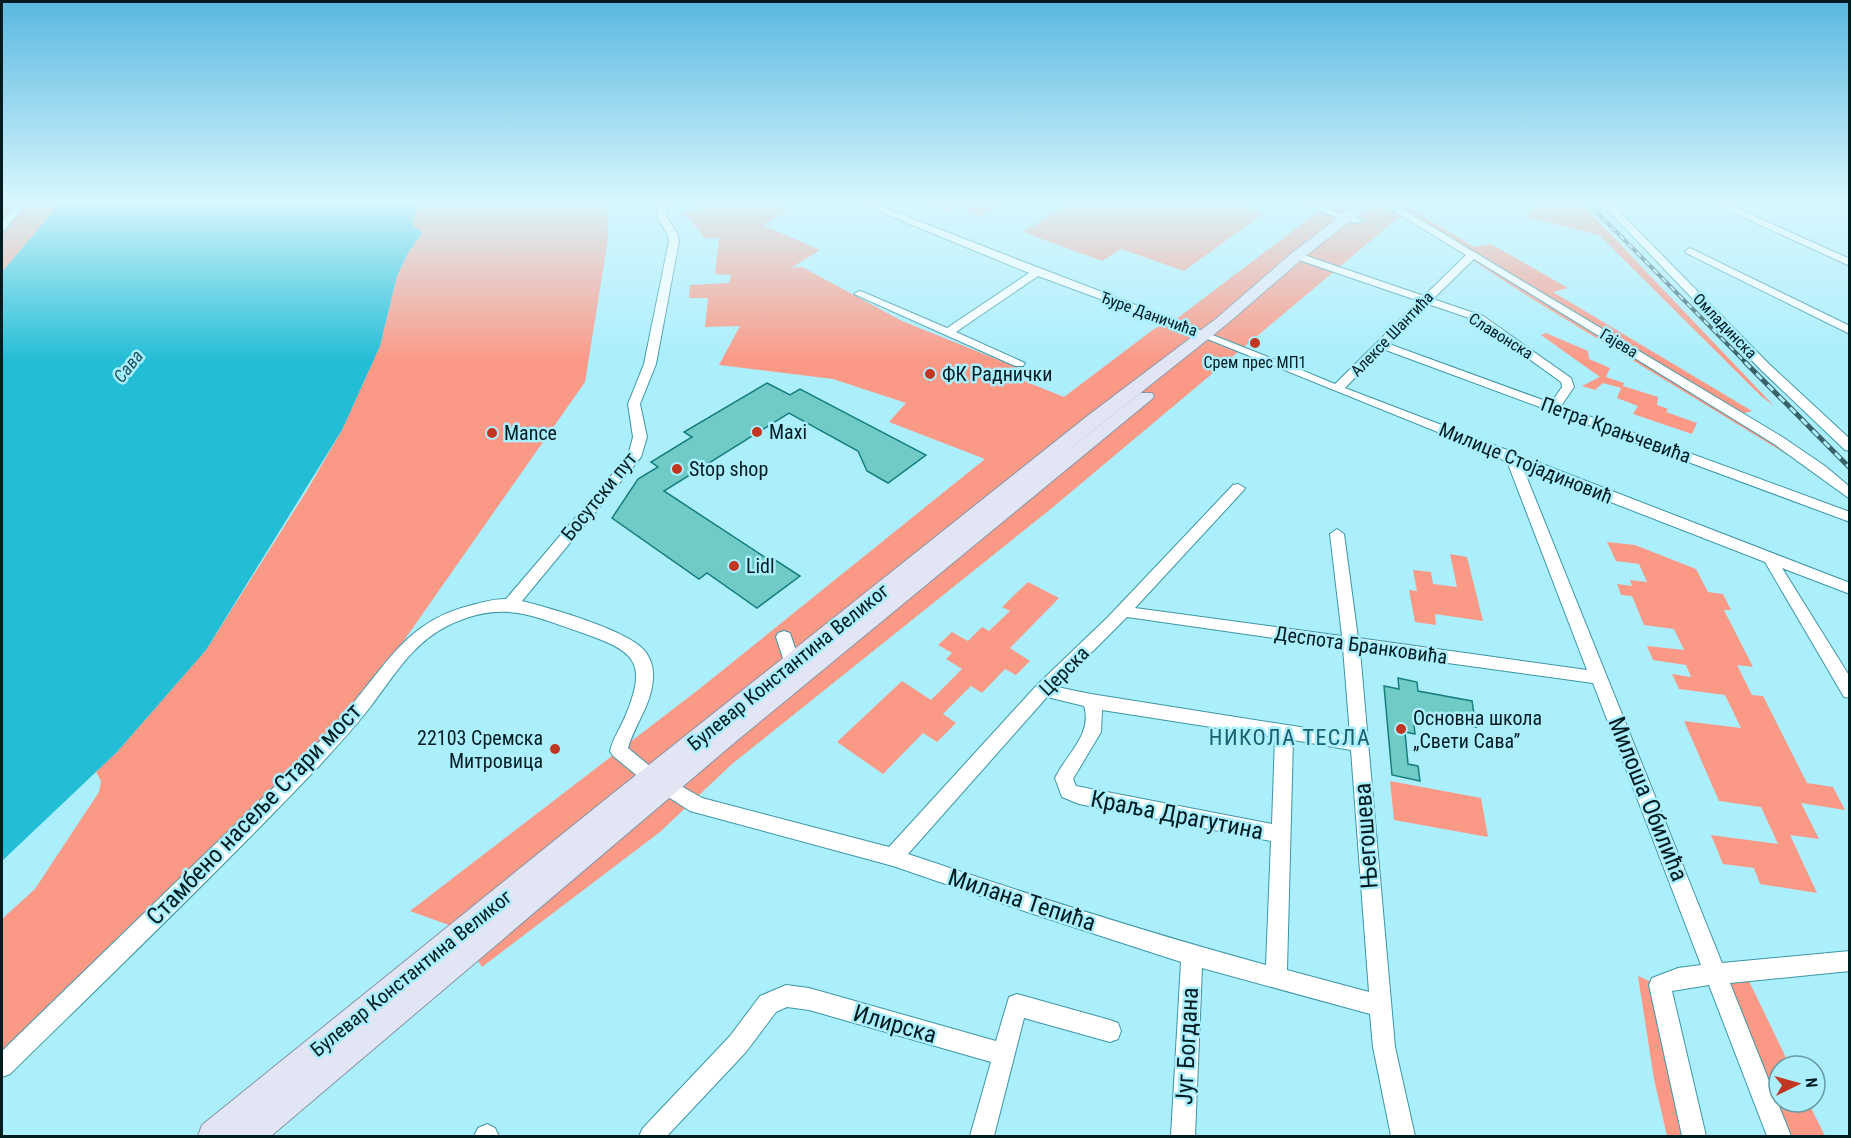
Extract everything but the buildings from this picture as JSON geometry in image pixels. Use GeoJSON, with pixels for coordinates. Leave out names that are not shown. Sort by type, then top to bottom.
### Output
{"type":"FeatureCollection","features":[{"type":"Feature","properties":{"kind":"main road","name":"Булевар Константина Великог"},"geometry":{"type":"LineString","coordinates":[[213,1137],[659,782],[1210,337],[1308,254]]}},
{"type":"Feature","properties":{"kind":"main road","name":"Булевар Константина Великог"},"geometry":{"type":"LineString","coordinates":[[248,1137],[489,933],[659,782],[683,753],[1096,418],[1210,337]]}},
{"type":"Feature","properties":{"kind":"street","name":"Босутски пут"},"geometry":{"type":"LineString","coordinates":[[510,605],[637,451],[640,430],[634,404],[650,364],[659,309],[672,254]]}},
{"type":"Feature","properties":{"kind":"street","name":"Ђуре Даничића"},"geometry":{"type":"LineString","coordinates":[[992,254],[1210,337]]}},
{"type":"Feature","properties":{"kind":"street","name":"Омладинска"},"geometry":{"type":"LineString","coordinates":[[1655,254],[1766,367],[1850,447]]}},
{"type":"Feature","properties":{"kind":"street"},"geometry":{"type":"LineString","coordinates":[[1696,254],[1850,331]]}},
{"type":"Feature","properties":{"kind":"street"},"geometry":{"type":"LineString","coordinates":[[1830,254],[1850,263]]}},
{"type":"Feature","properties":{"kind":"street","name":"Алексе Шантића"},"geometry":{"type":"LineString","coordinates":[[1337,389],[1426,299],[1468,258],[1474,255]]}},
{"type":"Feature","properties":{"kind":"street","name":"Гајева"},"geometry":{"type":"LineString","coordinates":[[1474,255],[1779,441],[1820,469],[1850,495]]}},
{"type":"Feature","properties":{"kind":"street","name":"Славонска"},"geometry":{"type":"LineString","coordinates":[[1303,258],[1479,318],[1565,379],[1568,387],[1554,406]]}},
{"type":"Feature","properties":{"kind":"street"},"geometry":{"type":"LineString","coordinates":[[946,333],[1037,272]]}},
{"type":"Feature","properties":{"kind":"street"},"geometry":{"type":"LineString","coordinates":[[859,294],[1019,363]]}},
{"type":"Feature","properties":{"kind":"street","name":"Милице Стојадиновић"},"geometry":{"type":"LineString","coordinates":[[1210,337],[1502,453],[1515,462],[1532,465],[1850,589]]}},
{"type":"Feature","properties":{"kind":"street","name":"Петра Крањчевића"},"geometry":{"type":"LineString","coordinates":[[1382,345],[1554,406],[1850,517]]}},
{"type":"Feature","properties":{"kind":"street","name":"Милоша Обилића"},"geometry":{"type":"LineString","coordinates":[[1515,462],[1779,1137]]}},
{"type":"Feature","properties":{"kind":"street","name":"Церска"},"geometry":{"type":"LineString","coordinates":[[893,857],[1043,690],[1124,610],[1238,488]]}},
{"type":"Feature","properties":{"kind":"street","name":"Његошева"},"geometry":{"type":"LineString","coordinates":[[1337,534],[1351,644],[1360,744],[1379,1006],[1384,1047],[1403,1137]]}},
{"type":"Feature","properties":{"kind":"street"},"geometry":{"type":"LineString","coordinates":[[1772,560],[1774,567],[1850,692]]}},
{"type":"Feature","properties":{"kind":"street","name":"Стамбено насеље Стари мост"},"geometry":{"type":"LineString","coordinates":[[2,1066],[314,759],[365,701],[397,657],[417,638],[457,615],[510,605],[547,614],[612,637],[633,647],[638,652],[645,670],[644,691],[630,726],[621,738],[619,751],[659,782]]}},
{"type":"Feature","properties":{"kind":"street","name":"Деспота Бранковића"},"geometry":{"type":"LineString","coordinates":[[1124,610],[1132,613],[1600,678]]}},
{"type":"Feature","properties":{"kind":"street"},"geometry":{"type":"LineString","coordinates":[[784,637],[792,663]]}},
{"type":"Feature","properties":{"kind":"street"},"geometry":{"type":"LineString","coordinates":[[1043,690],[1091,701],[1360,744]]}},
{"type":"Feature","properties":{"kind":"street","name":"Краља Драгутина"},"geometry":{"type":"LineString","coordinates":[[1091,701],[1095,709],[1093,732],[1066,775],[1064,780],[1068,791],[1079,796],[1280,834]]}},
{"type":"Feature","properties":{"kind":"street"},"geometry":{"type":"LineString","coordinates":[[1276,978],[1284,733]]}},
{"type":"Feature","properties":{"kind":"street","name":"Милана Тепића"},"geometry":{"type":"LineString","coordinates":[[659,782],[697,805],[893,857],[1027,903],[1192,955],[1379,1006]]}},
{"type":"Feature","properties":{"kind":"street","name":"Југ Богдана"},"geometry":{"type":"LineString","coordinates":[[1183,1137],[1192,955]]}},
{"type":"Feature","properties":{"kind":"street"},"geometry":{"type":"LineString","coordinates":[[1694,1137],[1659,989],[1664,982],[1678,978],[1850,961]]}},
{"type":"Feature","properties":{"kind":"street","name":"Илирска"},"geometry":{"type":"LineString","coordinates":[[651,1137],[738,1044],[768,1004],[786,996],[809,999],[1005,1055]]}},
{"type":"Feature","properties":{"kind":"street"},"geometry":{"type":"LineString","coordinates":[[982,1137],[1017,1005],[1110,1031]]}},
{"type":"Feature","properties":{"kind":"shaded area"},"geometry":{"type":"Polygon","coordinates":[[[2,254],[17,254],[2,272],[2,254]]]}},
{"type":"Feature","properties":{"kind":"shaded area"},"geometry":{"type":"Polygon","coordinates":[[[407,254],[606,254],[585,382],[398,649],[322,742],[2,1051],[2,919],[35,889],[99,792],[101,781],[96,772],[117,752],[206,650],[306,492],[342,430],[380,346],[397,276],[407,254]]]}},
{"type":"Feature","properties":{"kind":"shaded area"},"geometry":{"type":"Polygon","coordinates":[[[717,254],[813,254],[791,268],[802,267],[902,321],[1021,369],[1017,378],[1064,397],[1154,329],[1179,317],[1262,254],[1355,254],[1052,508],[732,764],[660,832],[482,967],[457,928],[410,911],[698,690],[985,459],[889,422],[906,403],[833,379],[719,365],[740,326],[705,327],[708,298],[689,298],[690,285],[729,283],[731,275],[715,274],[717,254]]]}},
{"type":"Feature","properties":{"kind":"shaded area"},"geometry":{"type":"Polygon","coordinates":[[[1083,254],[1113,254],[1102,261],[1083,254]]]}},
{"type":"Feature","properties":{"kind":"shaded area"},"geometry":{"type":"Polygon","coordinates":[[[1136,254],[1207,254],[1184,271],[1136,254]]]}},
{"type":"Feature","properties":{"kind":"shaded area"},"geometry":{"type":"Polygon","coordinates":[[[1463,254],[1509,254],[1568,288],[1553,292],[1752,411],[1741,414],[1801,463],[1463,254]]]}},
{"type":"Feature","properties":{"kind":"shaded area"},"geometry":{"type":"Polygon","coordinates":[[[1618,254],[1630,254],[1774,406],[1761,396],[1618,254]]]}},
{"type":"Feature","properties":{"kind":"shaded area"},"geometry":{"type":"Polygon","coordinates":[[[1546,333],[1588,351],[1589,359],[1610,368],[1606,377],[1624,383],[1623,386],[1658,397],[1657,405],[1668,409],[1666,412],[1697,423],[1692,434],[1633,414],[1638,406],[1617,398],[1621,388],[1603,383],[1595,390],[1582,386],[1600,377],[1541,335],[1546,333]]]}},
{"type":"Feature","properties":{"kind":"shaded area"},"geometry":{"type":"Polygon","coordinates":[[[1607,542],[1635,545],[1696,569],[1708,592],[1723,594],[1731,610],[1724,610],[1753,667],[1737,665],[1752,695],[1763,696],[1807,783],[1833,787],[1845,810],[1801,803],[1819,839],[1790,835],[1817,893],[1760,884],[1754,868],[1723,864],[1711,835],[1778,844],[1761,807],[1719,801],[1684,721],[1741,728],[1725,695],[1679,689],[1672,674],[1691,677],[1686,665],[1653,660],[1647,646],[1684,650],[1674,629],[1644,625],[1632,596],[1621,595],[1617,584],[1632,586],[1630,580],[1647,582],[1639,564],[1616,561],[1607,542]]]}},
{"type":"Feature","properties":{"kind":"shaded area"},"geometry":{"type":"Polygon","coordinates":[[[1450,554],[1467,557],[1483,621],[1435,614],[1436,625],[1415,622],[1409,590],[1417,591],[1413,570],[1431,572],[1433,584],[1457,587],[1450,554]]]}},
{"type":"Feature","properties":{"kind":"shaded area"},"geometry":{"type":"Polygon","coordinates":[[[1028,582],[1059,598],[1010,648],[1030,661],[1016,675],[1005,669],[982,693],[971,686],[943,714],[956,723],[937,742],[923,733],[883,774],[837,742],[902,681],[931,700],[962,669],[946,659],[952,653],[938,645],[952,632],[968,641],[982,627],[989,631],[1010,611],[1002,607],[1028,582]]]}},
{"type":"Feature","properties":{"kind":"shaded area"},"geometry":{"type":"Polygon","coordinates":[[[1390,781],[1481,798],[1488,837],[1394,820],[1390,781]]]}},
{"type":"Feature","properties":{"kind":"shaded area"},"geometry":{"type":"Polygon","coordinates":[[[1638,976],[1663,987],[1699,1136],[1667,1136],[1654,1079],[1638,976]]]}},
{"type":"Feature","properties":{"kind":"shaded area"},"geometry":{"type":"Polygon","coordinates":[[[1748,979],[1784,1054],[1767,1054],[1767,1111],[1716,981],[1748,979]]]}},
{"type":"Feature","properties":{"kind":"shaded area"},"geometry":{"type":"Polygon","coordinates":[[[1768,1114],[1814,1114],[1825,1136],[1777,1136],[1768,1114]]]}},
{"type":"Feature","properties":{"kind":"water","name":"Сава"},"geometry":{"type":"Polygon","coordinates":[[[17,254],[407,254],[397,276],[380,346],[342,430],[206,650],[117,752],[2,861],[2,272],[17,254]]]}},
{"type":"Feature","properties":{"kind":"railway"},"geometry":{"type":"LineString","coordinates":[[1638,254],[1746,363]]}},
{"type":"Feature","properties":{"kind":"railway"},"geometry":{"type":"LineString","coordinates":[[1745,362],[1850,468]]}},
{"type":"Feature","properties":{"kind":"place","name":"Срем прес МП1"},"geometry":{"type":"Point","coordinates":[1255,343]}},
{"type":"Feature","properties":{"kind":"place","name":"ФК Раднички"},"geometry":{"type":"Point","coordinates":[930,374]}},
{"type":"Feature","properties":{"kind":"place","name":"Maxi"},"geometry":{"type":"Point","coordinates":[757,432]}},
{"type":"Feature","properties":{"kind":"place","name":"Mance"},"geometry":{"type":"Point","coordinates":[492,433]}},
{"type":"Feature","properties":{"kind":"place","name":"Stop shop"},"geometry":{"type":"Point","coordinates":[677,469]}},
{"type":"Feature","properties":{"kind":"place","name":"Lidl"},"geometry":{"type":"Point","coordinates":[734,566]}},
{"type":"Feature","properties":{"kind":"place","name":"Основна школа „Свети Сава”"},"geometry":{"type":"Point","coordinates":[1401,729]}},
{"type":"Feature","properties":{"kind":"place","name":"22103 Сремска Митровица"},"geometry":{"type":"Point","coordinates":[555,749]}},
{"type":"Feature","properties":{"kind":"district","name":"НИКОЛА ТЕСЛА"},"geometry":{"type":"Point","coordinates":[1290,737]}}]}
